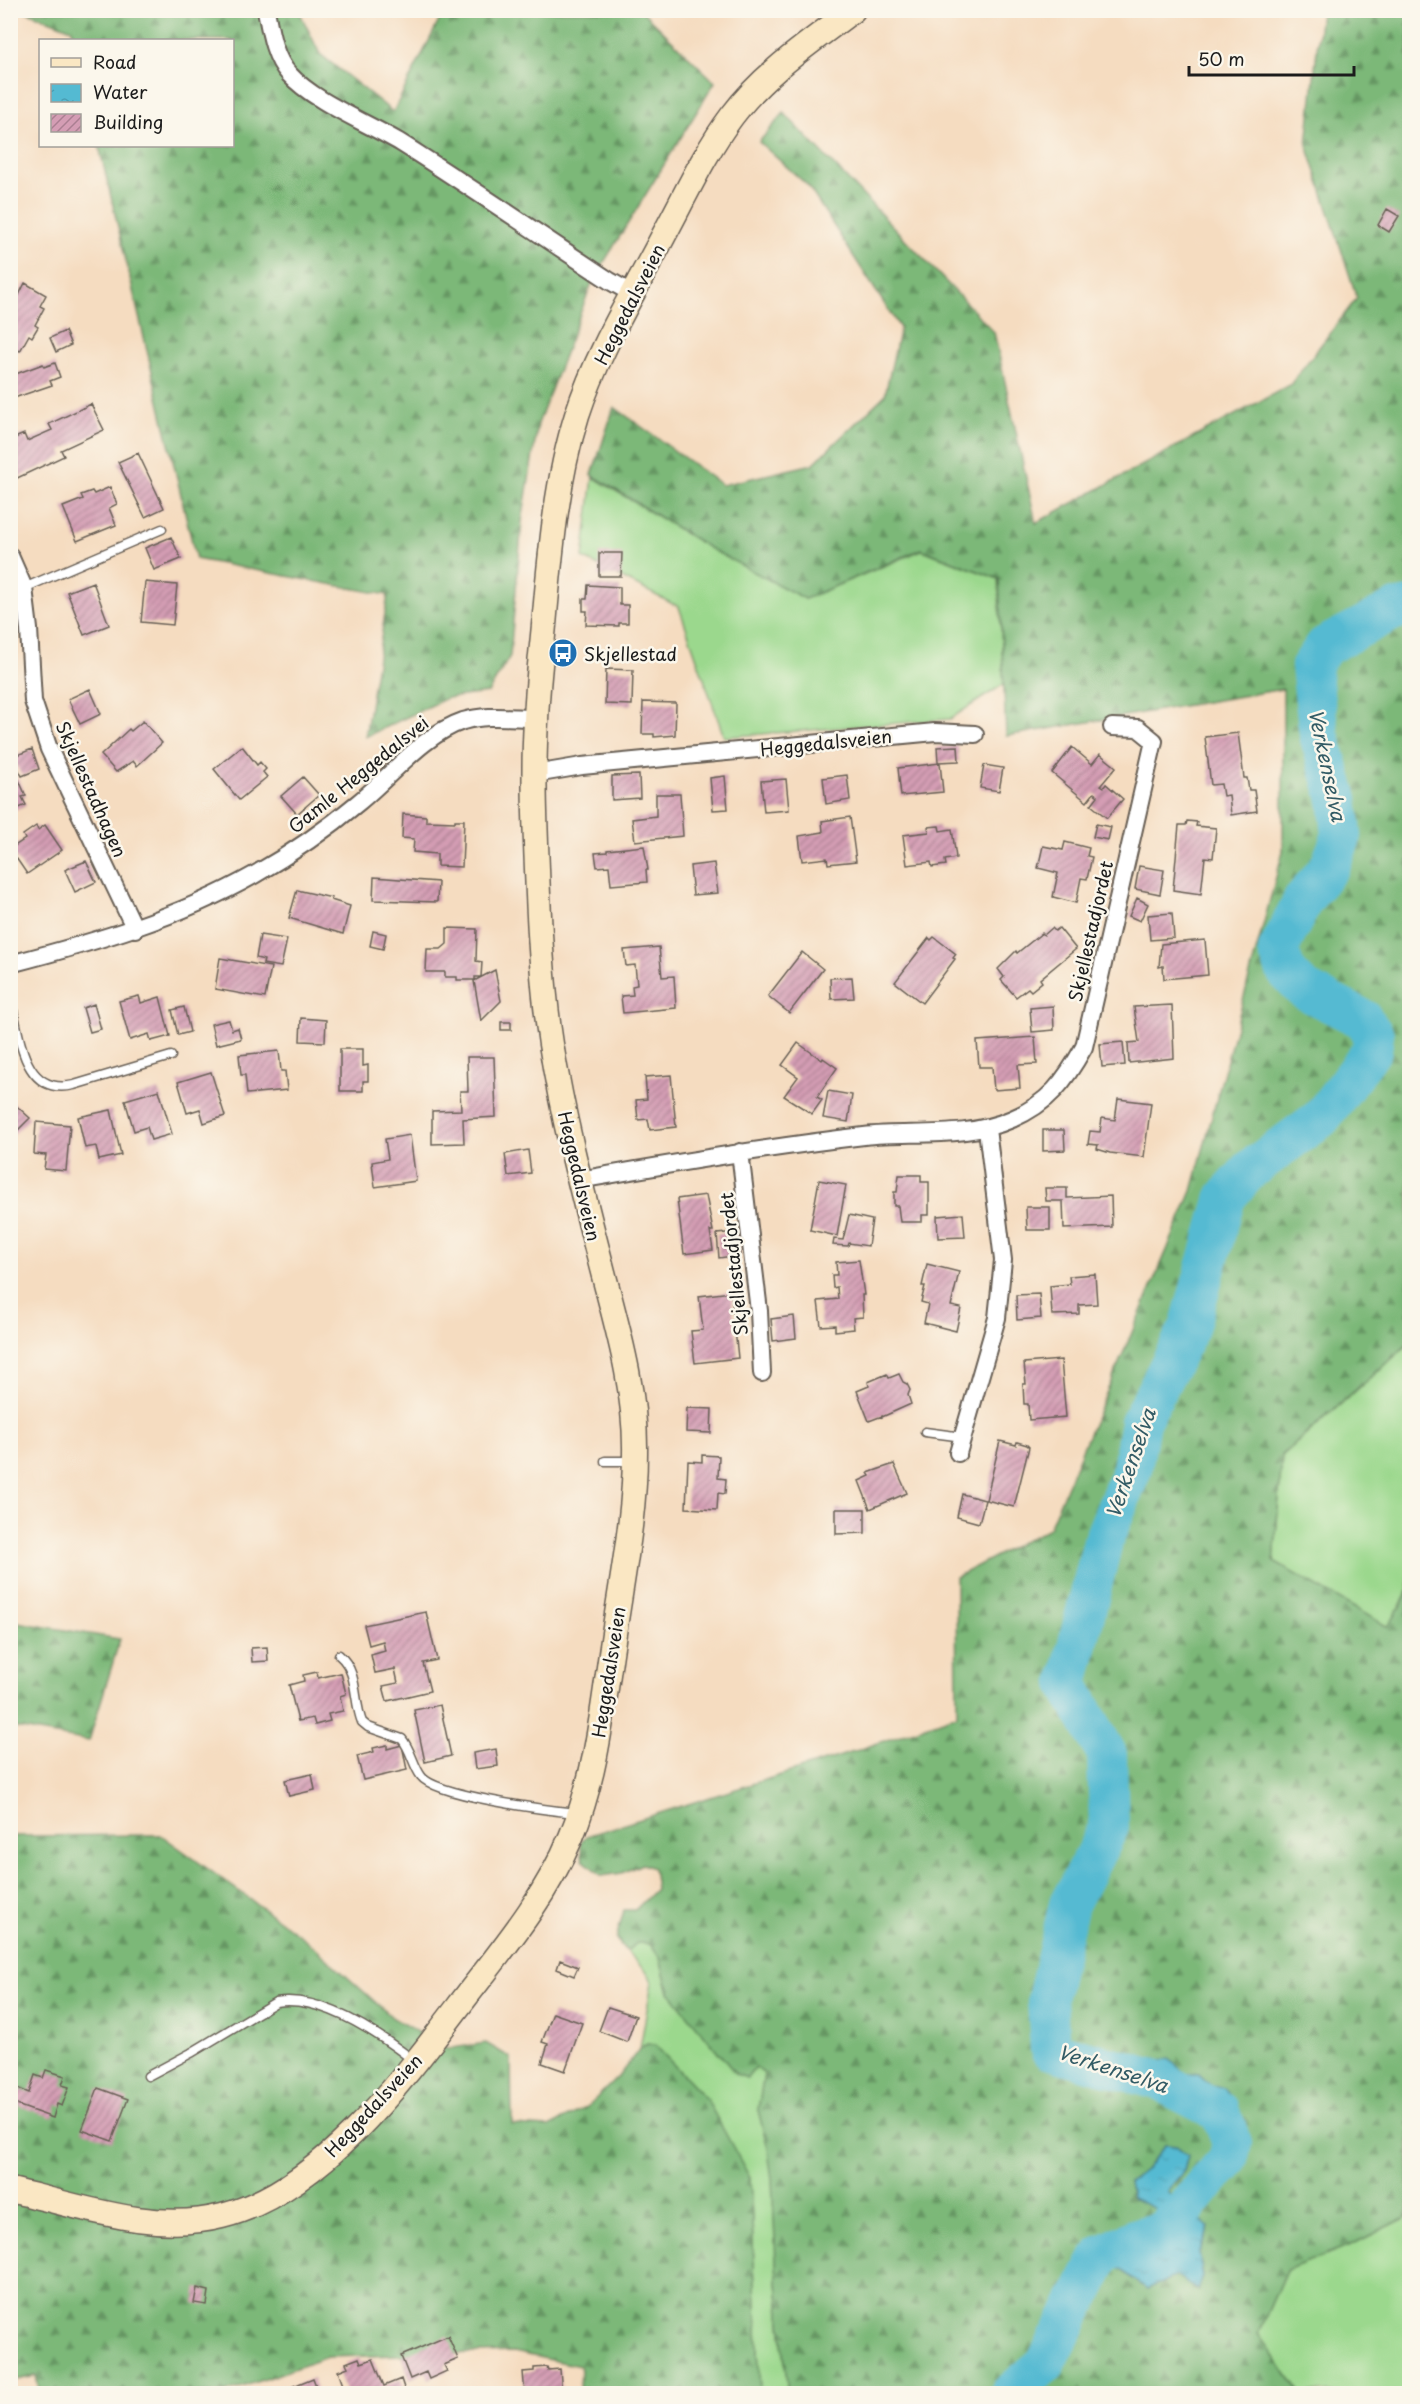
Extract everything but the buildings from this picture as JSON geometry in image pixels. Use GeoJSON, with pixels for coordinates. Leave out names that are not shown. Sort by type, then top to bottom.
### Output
{"type":"FeatureCollection","features":[{"type":"Feature","properties":{"kind":"main road","name":"Heggedalsveien"},"geometry":{"type":"LineString","coordinates":[[10,2190],[113,2214],[162,2222],[195,2222],[226,2216],[255,2205],[287,2187],[343,2142],[416,2062],[530,1913],[570,1840],[580,1814],[597,1741],[627,1547],[635,1461],[632,1404],[623,1351],[579,1179],[551,1045],[540,938],[535,774],[536,718],[552,532],[563,470],[577,414],[605,345],[702,164],[732,116],[793,53],[853,10]]}},
{"type":"Feature","properties":{"kind":"street"},"geometry":{"type":"LineString","coordinates":[[266,10],[271,35],[280,59],[289,75],[304,87],[400,143],[633,294]]}},
{"type":"Feature","properties":{"kind":"street","name":"Skjellestadhagen"},"geometry":{"type":"LineString","coordinates":[[10,556],[24,588],[33,701],[49,749],[135,929]]}},
{"type":"Feature","properties":{"kind":"street","name":"Gamle Heggedalsvei"},"geometry":{"type":"LineString","coordinates":[[10,964],[135,929],[186,908],[254,875],[315,836],[360,802],[433,737],[447,728],[464,721],[488,717],[536,718]]}},
{"type":"Feature","properties":{"kind":"street","name":"Skjellestadjordet"},"geometry":{"type":"LineString","coordinates":[[579,1179],[740,1152],[867,1136],[987,1129],[1034,1108],[1055,1092],[1070,1073],[1084,1047],[1154,741],[1138,728],[1112,727]]}},
{"type":"Feature","properties":{"kind":"street","name":"Heggedalsveien"},"geometry":{"type":"LineString","coordinates":[[535,774],[582,766],[935,732],[975,734]]}},
{"type":"Feature","properties":{"kind":"street"},"geometry":{"type":"LineString","coordinates":[[960,1445],[997,1318],[1003,1260],[987,1129]]}},
{"type":"Feature","properties":{"kind":"street","name":"Skjellestadjordet"},"geometry":{"type":"LineString","coordinates":[[740,1152],[759,1311],[762,1373]]}},
{"type":"Feature","properties":{"kind":"lane"},"geometry":{"type":"LineString","coordinates":[[24,588],[162,529]]}},
{"type":"Feature","properties":{"kind":"lane"},"geometry":{"type":"LineString","coordinates":[[10,998],[25,1059],[34,1076],[49,1086],[62,1088],[171,1056]]}},
{"type":"Feature","properties":{"kind":"lane"},"geometry":{"type":"LineString","coordinates":[[925,1432],[960,1445]]}},
{"type":"Feature","properties":{"kind":"lane"},"geometry":{"type":"LineString","coordinates":[[605,1461],[635,1461]]}},
{"type":"Feature","properties":{"kind":"lane"},"geometry":{"type":"LineString","coordinates":[[339,1655],[352,1672],[362,1722],[368,1727],[402,1739],[421,1776],[431,1784],[466,1795],[580,1814]]}},
{"type":"Feature","properties":{"kind":"lane"},"geometry":{"type":"LineString","coordinates":[[148,2076],[191,2053],[276,2001],[291,1999],[328,2007],[395,2046],[416,2062]]}},
{"type":"Feature","properties":{"kind":"green space"},"geometry":{"type":"Polygon","coordinates":[[[25,11],[299,11],[320,54],[393,112],[444,11],[642,11],[715,82],[593,280],[538,424],[522,522],[510,656],[488,693],[447,698],[365,737],[388,595],[196,559],[99,147],[234,147],[234,39],[74,39],[72,29],[25,11]]]}},
{"type":"Feature","properties":{"kind":"green space"},"geometry":{"type":"Polygon","coordinates":[[[1321,11],[1409,11],[1409,1343],[1282,1455],[1274,1562],[1388,1627],[1409,1591],[1409,2216],[1355,2243],[1286,2270],[1258,2334],[1300,2393],[788,2393],[777,2282],[772,2180],[768,2149],[758,2110],[764,2074],[756,2067],[747,2078],[736,2074],[669,1992],[660,1958],[650,1944],[637,1943],[626,1951],[616,1939],[624,1910],[635,1910],[656,1889],[653,1868],[642,1864],[622,1873],[602,1876],[583,1860],[580,1842],[587,1836],[847,1754],[957,1715],[956,1577],[1049,1528],[1192,1191],[1283,851],[1283,689],[1006,736],[999,579],[921,549],[805,599],[709,548],[592,475],[614,407],[722,485],[813,464],[885,395],[900,328],[808,186],[759,142],[784,113],[994,332],[1036,523],[1290,385],[1357,298],[1307,145],[1321,11]],[[1165,2145],[1145,2170],[1129,2182],[1156,2209],[1153,2219],[1121,2238],[1097,2236],[1093,2249],[1147,2289],[1177,2275],[1197,2288],[1203,2277],[1199,2252],[1209,2227],[1195,2215],[1206,2193],[1199,2179],[1172,2198],[1166,2191],[1184,2171],[1188,2155],[1176,2146],[1165,2145]]]}},
{"type":"Feature","properties":{"kind":"green space"},"geometry":{"type":"Polygon","coordinates":[[[593,477],[709,548],[805,599],[922,550],[998,579],[1004,684],[950,719],[724,737],[679,607],[583,558],[593,477]]]}},
{"type":"Feature","properties":{"kind":"green space"},"geometry":{"type":"Polygon","coordinates":[[[1409,1344],[1409,1590],[1388,1627],[1274,1563],[1282,1456],[1409,1344]]]}},
{"type":"Feature","properties":{"kind":"green space"},"geometry":{"type":"Polygon","coordinates":[[[11,1621],[120,1639],[89,1741],[11,1727],[11,1621]]]}},
{"type":"Feature","properties":{"kind":"green space"},"geometry":{"type":"Polygon","coordinates":[[[161,1835],[305,1939],[393,2018],[446,2049],[486,2043],[511,2058],[512,2125],[549,2127],[586,2108],[618,2077],[640,2048],[647,2044],[655,2045],[707,2100],[750,2178],[760,2393],[579,2393],[580,2366],[514,2352],[327,2357],[225,2393],[40,2393],[36,2376],[11,2381],[11,1836],[161,1835]]]}},
{"type":"Feature","properties":{"kind":"green space"},"geometry":{"type":"Polygon","coordinates":[[[637,1943],[650,1944],[660,1958],[669,1992],[765,2074],[758,2110],[773,2162],[777,2282],[788,2393],[760,2393],[750,2178],[647,2044],[640,2048],[652,1982],[649,1975],[626,1951],[637,1943]]]}},
{"type":"Feature","properties":{"kind":"green space"},"geometry":{"type":"Polygon","coordinates":[[[1409,2216],[1409,2393],[1300,2393],[1258,2334],[1286,2270],[1355,2243],[1409,2216]]]}},
{"type":"Feature","properties":{"kind":"water"},"geometry":{"type":"Polygon","coordinates":[[[1129,2053],[1159,2060],[1169,2059],[1186,2074],[1199,2074],[1211,2086],[1224,2088],[1233,2100],[1241,2135],[1232,2143],[1219,2144],[1214,2130],[1195,2115],[1175,2109],[1142,2089],[1104,2074],[1102,2063],[1105,2056],[1129,2053]]]}},
{"type":"Feature","properties":{"kind":"water"},"geometry":{"type":"Polygon","coordinates":[[[1165,2145],[1176,2146],[1188,2155],[1184,2171],[1167,2191],[1172,2198],[1200,2179],[1205,2184],[1206,2193],[1195,2215],[1209,2227],[1199,2252],[1203,2277],[1198,2289],[1177,2276],[1147,2289],[1093,2249],[1097,2236],[1121,2238],[1153,2219],[1156,2209],[1132,2198],[1129,2182],[1145,2170],[1165,2145]]]}},
{"type":"Feature","properties":{"kind":"waterway","name":"Verkenselva"},"geometry":{"type":"LineString","coordinates":[[1010,2394],[1046,2363],[1102,2255],[1137,2238],[1162,2231],[1186,2208],[1228,2160],[1232,2143],[1220,2112],[1158,2080],[1050,2050],[1047,1999],[1069,1904],[1109,1827],[1107,1754],[1068,1684],[1103,1541],[1132,1469],[1140,1422],[1189,1328],[1226,1197],[1251,1169],[1321,1118],[1372,1050],[1374,1035],[1363,1019],[1303,989],[1286,971],[1278,950],[1303,900],[1330,866],[1342,835],[1338,799],[1319,735],[1311,666],[1325,646],[1394,610],[1410,607]]}},
{"type":"Feature","properties":{"kind":"place","name":"Skjellestad"},"geometry":{"type":"Point","coordinates":[563,653]}}]}
